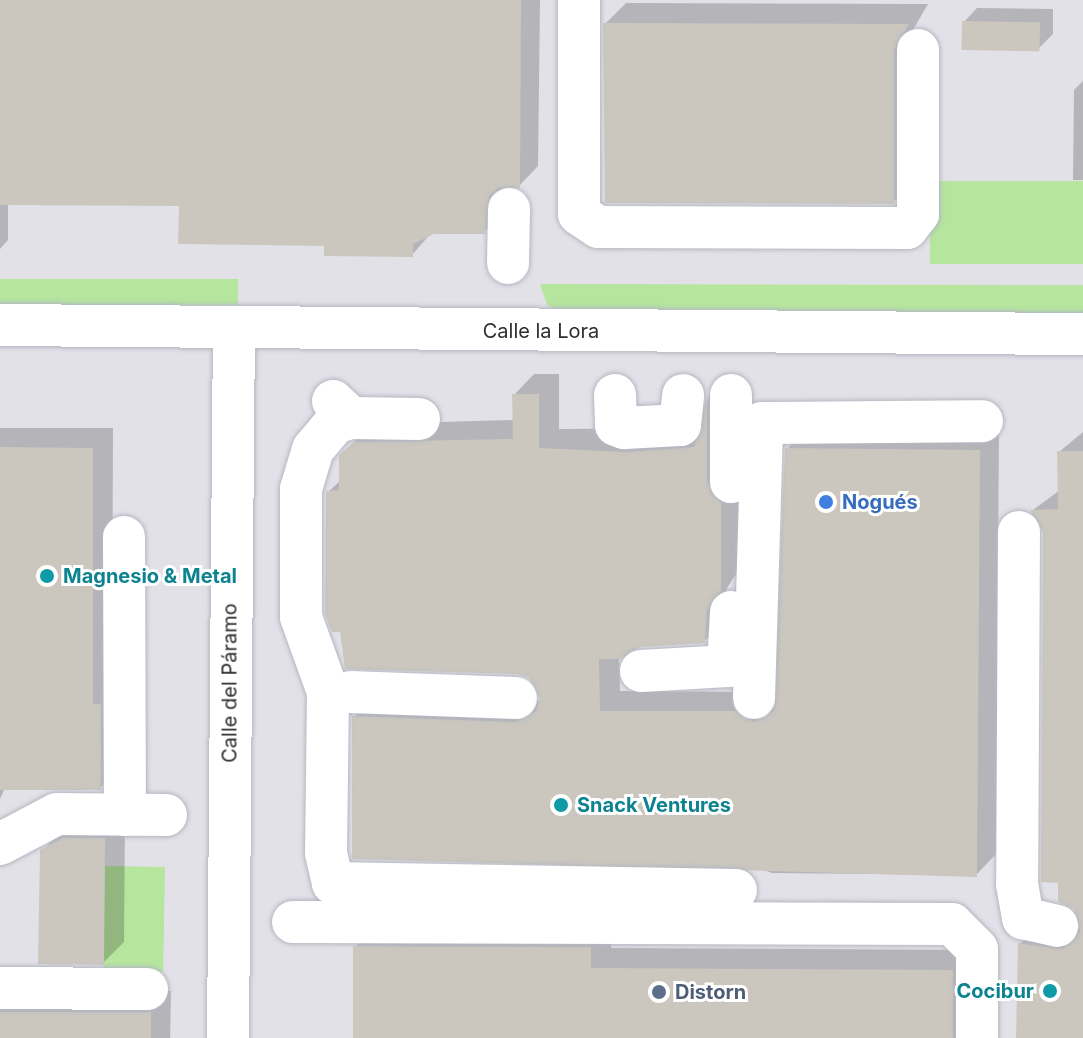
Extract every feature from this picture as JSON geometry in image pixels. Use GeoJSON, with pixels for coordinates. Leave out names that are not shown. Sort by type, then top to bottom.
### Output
{"type":"FeatureCollection","features":[{"type":"Feature","properties":{"kind":"street"},"geometry":{"type":"LineString","coordinates":[[579,0],[579,214],[598,227],[907,228],[918,214],[918,50]]}},
{"type":"Feature","properties":{"kind":"street"},"geometry":{"type":"LineString","coordinates":[[508,263],[509,209]]}},
{"type":"Feature","properties":{"kind":"street","name":"Calle la Lora"},"geometry":{"type":"LineString","coordinates":[[0,325],[1083,334]]}},
{"type":"Feature","properties":{"kind":"street","name":"Calle del Páramo"},"geometry":{"type":"LineString","coordinates":[[228,1038],[234,329]]}},
{"type":"Feature","properties":{"kind":"street"},"geometry":{"type":"LineString","coordinates":[[615,395],[616,425],[624,428],[680,425],[683,395]]}},
{"type":"Feature","properties":{"kind":"street"},"geometry":{"type":"LineString","coordinates":[[641,671],[728,666],[731,395]]}},
{"type":"Feature","properties":{"kind":"street"},"geometry":{"type":"LineString","coordinates":[[754,698],[762,423],[868,408],[982,421]]}},
{"type":"Feature","properties":{"kind":"street"},"geometry":{"type":"LineString","coordinates":[[419,419],[342,410],[307,465],[298,611],[327,683],[310,754],[309,854],[327,874],[348,888],[736,890]]}},
{"type":"Feature","properties":{"kind":"street"},"geometry":{"type":"LineString","coordinates":[[1019,532],[1017,884],[1023,918],[1057,926]]}},
{"type":"Feature","properties":{"kind":"street"},"geometry":{"type":"LineString","coordinates":[[124,537],[125,815]]}},
{"type":"Feature","properties":{"kind":"street"},"geometry":{"type":"LineString","coordinates":[[327,683],[516,698]]}},
{"type":"Feature","properties":{"kind":"street"},"geometry":{"type":"LineString","coordinates":[[0,844],[57,814],[166,815]]}},
{"type":"Feature","properties":{"kind":"street"},"geometry":{"type":"LineString","coordinates":[[293,922],[952,924],[977,949],[977,1038]]}},
{"type":"Feature","properties":{"kind":"street"},"geometry":{"type":"LineString","coordinates":[[0,988],[147,989]]}},
{"type":"Feature","properties":{"kind":"shaded area"},"geometry":{"type":"Polygon","coordinates":[[[0,0],[1083,0],[1083,1038],[0,1038],[0,0]]]}},
{"type":"Feature","properties":{"kind":"green space"},"geometry":{"type":"Polygon","coordinates":[[[930,181],[1083,181],[1083,264],[930,264],[930,181]]]}},
{"type":"Feature","properties":{"kind":"green space"},"geometry":{"type":"Polygon","coordinates":[[[0,279],[238,279],[238,305],[0,305],[0,279]]]}},
{"type":"Feature","properties":{"kind":"green space"},"geometry":{"type":"Polygon","coordinates":[[[540,284],[1083,285],[1083,314],[560,311],[547,305],[540,284]]]}},
{"type":"Feature","properties":{"kind":"green space"},"geometry":{"type":"Polygon","coordinates":[[[105,866],[165,867],[163,972],[103,971],[105,866]]]}},
{"type":"Feature","properties":{"kind":"building"},"geometry":{"type":"Polygon","coordinates":[[[0,0],[521,0],[520,188],[498,188],[489,196],[485,234],[434,234],[413,244],[413,257],[324,256],[324,246],[178,244],[179,206],[0,205],[0,0]]]}},
{"type":"Feature","properties":{"kind":"building"},"geometry":{"type":"Polygon","coordinates":[[[962,21],[1040,22],[1039,51],[961,50],[962,21]]]}},
{"type":"Feature","properties":{"kind":"building"},"geometry":{"type":"Polygon","coordinates":[[[603,23],[909,24],[894,50],[894,204],[605,203],[603,23]]]}},
{"type":"Feature","properties":{"kind":"building"},"geometry":{"type":"Polygon","coordinates":[[[512,394],[539,394],[539,448],[625,452],[694,447],[707,395],[707,482],[721,503],[721,591],[707,610],[705,643],[640,647],[621,659],[599,659],[600,711],[735,711],[754,722],[774,711],[785,448],[980,450],[977,877],[352,859],[352,716],[516,722],[536,711],[540,698],[529,678],[517,674],[345,669],[340,632],[332,632],[325,613],[326,491],[339,490],[339,455],[354,442],[513,439],[512,394]]]}},
{"type":"Feature","properties":{"kind":"building","name":"Magnesio & Metal"},"geometry":{"type":"Polygon","coordinates":[[[0,447],[93,448],[93,704],[101,704],[101,790],[0,790],[0,447]]]}},
{"type":"Feature","properties":{"kind":"building"},"geometry":{"type":"Polygon","coordinates":[[[1057,451],[1083,451],[1083,1038],[1016,1038],[1018,943],[1063,949],[1080,931],[1074,909],[1058,902],[1058,883],[1041,882],[1043,532],[1030,510],[1058,509],[1057,451]]]}},
{"type":"Feature","properties":{"kind":"building"},"geometry":{"type":"Polygon","coordinates":[[[63,838],[105,838],[104,965],[38,964],[40,850],[63,838]]]}},
{"type":"Feature","properties":{"kind":"building","name":"Distorn"},"geometry":{"type":"Polygon","coordinates":[[[353,946],[591,947],[591,968],[953,970],[953,1038],[353,1038],[353,946]]]}},
{"type":"Feature","properties":{"kind":"building"},"geometry":{"type":"Polygon","coordinates":[[[0,1012],[151,1012],[151,1038],[0,1038],[0,1012]]]}},
{"type":"Feature","properties":{"kind":"place","name":"Nogués"},"geometry":{"type":"Point","coordinates":[826,502]}},
{"type":"Feature","properties":{"kind":"place","name":"Magnesio & Metal"},"geometry":{"type":"Point","coordinates":[47,576]}},
{"type":"Feature","properties":{"kind":"place","name":"Snack Ventures"},"geometry":{"type":"Point","coordinates":[561,805]}},
{"type":"Feature","properties":{"kind":"place","name":"Cocibur"},"geometry":{"type":"Point","coordinates":[1050,991]}},
{"type":"Feature","properties":{"kind":"place","name":"Distorn"},"geometry":{"type":"Point","coordinates":[659,992]}}]}
